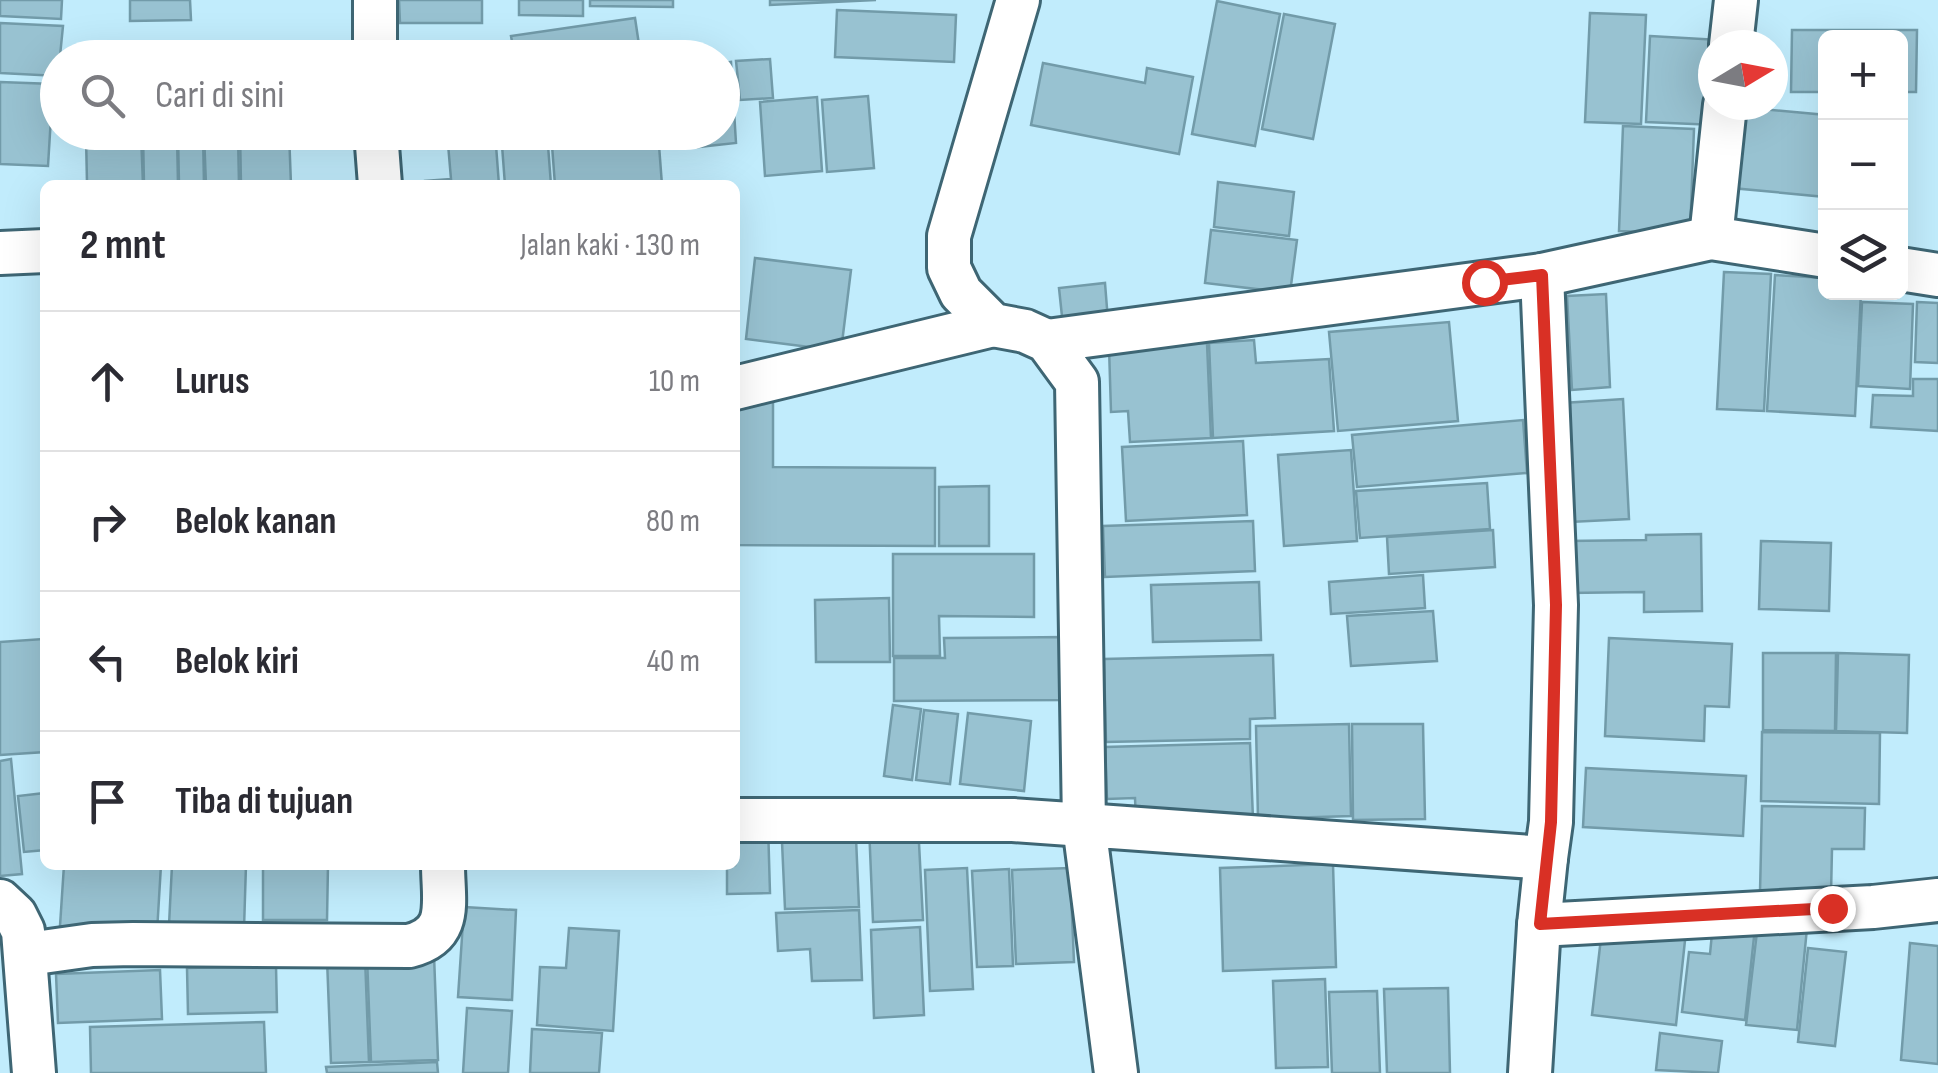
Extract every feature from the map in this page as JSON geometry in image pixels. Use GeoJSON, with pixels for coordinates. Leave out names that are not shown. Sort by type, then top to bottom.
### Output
{"type":"FeatureCollection","features":[{"type":"Feature","properties":{"kind":"street"},"geometry":{"type":"LineString","coordinates":[[375,40],[376,0]]}},
{"type":"Feature","properties":{"kind":"street"},"geometry":{"type":"LineString","coordinates":[[993,325],[961,293],[949,268],[949,236],[1018,0]]}},
{"type":"Feature","properties":{"kind":"street"},"geometry":{"type":"LineString","coordinates":[[1733,30],[1736,0]]}},
{"type":"Feature","properties":{"kind":"street"},"geometry":{"type":"LineString","coordinates":[[1711,238],[1723,120]]}},
{"type":"Feature","properties":{"kind":"street"},"geometry":{"type":"LineString","coordinates":[[377,150],[380,180]]}},
{"type":"Feature","properties":{"kind":"street"},"geometry":{"type":"LineString","coordinates":[[740,387],[993,325],[1025,331],[1048,341],[1542,275],[1711,238],[1818,255]]}},
{"type":"Feature","properties":{"kind":"street"},"geometry":{"type":"LineString","coordinates":[[0,254],[40,251]]}},
{"type":"Feature","properties":{"kind":"street"},"geometry":{"type":"LineString","coordinates":[[1908,270],[1938,275]]}},
{"type":"Feature","properties":{"kind":"street"},"geometry":{"type":"LineString","coordinates":[[1530,1073],[1551,822],[1556,605],[1542,275]]}},
{"type":"Feature","properties":{"kind":"street"},"geometry":{"type":"LineString","coordinates":[[1048,341],[1077,382],[1084,825],[1116,1073]]}},
{"type":"Feature","properties":{"kind":"street"},"geometry":{"type":"LineString","coordinates":[[740,820],[1012,820],[1546,858]]}},
{"type":"Feature","properties":{"kind":"street"},"geometry":{"type":"LineString","coordinates":[[28,954],[106,945],[409,946],[436,935],[443,921],[443,870]]}},
{"type":"Feature","properties":{"kind":"street"},"geometry":{"type":"LineString","coordinates":[[1540,924],[1873,907],[1938,900]]}},
{"type":"Feature","properties":{"kind":"street"},"geometry":{"type":"LineString","coordinates":[[0,901],[24,931],[34,1073]]}},
{"type":"Feature","properties":{"kind":"building"},"geometry":{"type":"Polygon","coordinates":[[[0,0],[62,0],[61,19],[0,16],[0,0]]]}},
{"type":"Feature","properties":{"kind":"building"},"geometry":{"type":"Polygon","coordinates":[[[130,0],[190,0],[191,20],[130,21],[130,0]]]}},
{"type":"Feature","properties":{"kind":"building"},"geometry":{"type":"Polygon","coordinates":[[[399,0],[482,0],[482,23],[400,23],[399,0]]]}},
{"type":"Feature","properties":{"kind":"building"},"geometry":{"type":"Polygon","coordinates":[[[519,0],[583,0],[583,16],[519,15],[519,0]]]}},
{"type":"Feature","properties":{"kind":"building"},"geometry":{"type":"Polygon","coordinates":[[[590,0],[673,0],[673,7],[590,6],[590,0]]]}},
{"type":"Feature","properties":{"kind":"building"},"geometry":{"type":"Polygon","coordinates":[[[770,0],[876,0],[770,5],[770,0]]]}},
{"type":"Feature","properties":{"kind":"building"},"geometry":{"type":"Polygon","coordinates":[[[1217,1],[1280,14],[1255,146],[1192,134],[1217,1]]]}},
{"type":"Feature","properties":{"kind":"building"},"geometry":{"type":"Polygon","coordinates":[[[837,10],[956,15],[954,62],[835,57],[837,10]]]}},
{"type":"Feature","properties":{"kind":"building"},"geometry":{"type":"Polygon","coordinates":[[[1590,13],[1646,15],[1641,124],[1585,122],[1590,13]]]}},
{"type":"Feature","properties":{"kind":"building"},"geometry":{"type":"Polygon","coordinates":[[[1284,14],[1335,24],[1313,139],[1262,129],[1284,14]]]}},
{"type":"Feature","properties":{"kind":"building"},"geometry":{"type":"Polygon","coordinates":[[[635,18],[638,40],[512,40],[511,36],[635,18]]]}},
{"type":"Feature","properties":{"kind":"building"},"geometry":{"type":"Polygon","coordinates":[[[0,23],[63,26],[62,40],[40,40],[40,75],[0,73],[0,23]]]}},
{"type":"Feature","properties":{"kind":"building"},"geometry":{"type":"Polygon","coordinates":[[[1792,30],[1818,30],[1818,92],[1791,92],[1792,30]]]}},
{"type":"Feature","properties":{"kind":"building"},"geometry":{"type":"Polygon","coordinates":[[[1908,30],[1917,30],[1916,92],[1908,92],[1908,30]]]}},
{"type":"Feature","properties":{"kind":"building"},"geometry":{"type":"Polygon","coordinates":[[[1650,36],[1698,39],[1698,120],[1716,120],[1716,125],[1646,122],[1650,36]]]}},
{"type":"Feature","properties":{"kind":"building"},"geometry":{"type":"Polygon","coordinates":[[[770,59],[773,98],[740,100],[740,61],[770,59]]]}},
{"type":"Feature","properties":{"kind":"building"},"geometry":{"type":"Polygon","coordinates":[[[1043,63],[1145,83],[1147,68],[1193,77],[1179,154],[1031,125],[1043,63]]]}},
{"type":"Feature","properties":{"kind":"building"},"geometry":{"type":"Polygon","coordinates":[[[0,82],[40,84],[40,150],[49,150],[48,166],[0,164],[0,82]]]}},
{"type":"Feature","properties":{"kind":"building"},"geometry":{"type":"Polygon","coordinates":[[[868,96],[874,168],[827,172],[822,100],[868,96]]]}},
{"type":"Feature","properties":{"kind":"building"},"geometry":{"type":"Polygon","coordinates":[[[817,97],[822,171],[765,176],[760,102],[817,97]]]}},
{"type":"Feature","properties":{"kind":"building"},"geometry":{"type":"Polygon","coordinates":[[[1788,112],[1818,114],[1818,196],[1732,188],[1738,120],[1788,120],[1788,112]]]}},
{"type":"Feature","properties":{"kind":"building"},"geometry":{"type":"Polygon","coordinates":[[[1623,126],[1694,129],[1690,234],[1619,231],[1623,126]]]}},
{"type":"Feature","properties":{"kind":"building"},"geometry":{"type":"Polygon","coordinates":[[[86,150],[142,150],[143,180],[87,180],[86,150]]]}},
{"type":"Feature","properties":{"kind":"building"},"geometry":{"type":"Polygon","coordinates":[[[143,150],[177,150],[178,180],[144,180],[143,150]]]}},
{"type":"Feature","properties":{"kind":"building"},"geometry":{"type":"Polygon","coordinates":[[[178,150],[203,150],[204,180],[179,180],[178,150]]]}},
{"type":"Feature","properties":{"kind":"building"},"geometry":{"type":"Polygon","coordinates":[[[205,150],[238,150],[239,180],[206,180],[205,150]]]}},
{"type":"Feature","properties":{"kind":"building"},"geometry":{"type":"Polygon","coordinates":[[[240,150],[290,150],[291,180],[241,180],[240,150]]]}},
{"type":"Feature","properties":{"kind":"building"},"geometry":{"type":"Polygon","coordinates":[[[449,150],[496,150],[499,180],[438,180],[451,179],[449,150]]]}},
{"type":"Feature","properties":{"kind":"building"},"geometry":{"type":"Polygon","coordinates":[[[502,150],[548,150],[551,180],[505,180],[502,150]]]}},
{"type":"Feature","properties":{"kind":"building"},"geometry":{"type":"Polygon","coordinates":[[[552,150],[659,150],[662,180],[555,180],[552,150]]]}},
{"type":"Feature","properties":{"kind":"building"},"geometry":{"type":"Polygon","coordinates":[[[1218,182],[1294,192],[1289,236],[1214,227],[1218,182]]]}},
{"type":"Feature","properties":{"kind":"building"},"geometry":{"type":"Polygon","coordinates":[[[1211,230],[1297,240],[1290,293],[1205,283],[1211,230]]]}},
{"type":"Feature","properties":{"kind":"building"},"geometry":{"type":"Polygon","coordinates":[[[755,258],[851,270],[841,351],[746,339],[755,258]]]}},
{"type":"Feature","properties":{"kind":"building"},"geometry":{"type":"Polygon","coordinates":[[[1724,272],[1771,274],[1764,411],[1717,409],[1724,272]]]}},
{"type":"Feature","properties":{"kind":"building"},"geometry":{"type":"Polygon","coordinates":[[[1775,275],[1818,278],[1818,300],[1861,300],[1855,416],[1767,411],[1775,275]]]}},
{"type":"Feature","properties":{"kind":"building"},"geometry":{"type":"Polygon","coordinates":[[[1105,283],[1108,321],[1063,326],[1059,288],[1105,283]]]}},
{"type":"Feature","properties":{"kind":"building"},"geometry":{"type":"Polygon","coordinates":[[[1606,294],[1610,387],[1572,390],[1567,296],[1606,294]]]}},
{"type":"Feature","properties":{"kind":"building"},"geometry":{"type":"Polygon","coordinates":[[[1862,302],[1913,304],[1910,389],[1858,386],[1862,302]]]}},
{"type":"Feature","properties":{"kind":"building"},"geometry":{"type":"Polygon","coordinates":[[[1917,302],[1938,303],[1938,363],[1915,362],[1917,302]]]}},
{"type":"Feature","properties":{"kind":"building"},"geometry":{"type":"Polygon","coordinates":[[[1449,322],[1458,421],[1338,431],[1329,332],[1449,322]]]}},
{"type":"Feature","properties":{"kind":"building"},"geometry":{"type":"Polygon","coordinates":[[[1254,340],[1256,363],[1329,359],[1334,431],[1213,438],[1209,343],[1254,340]]]}},
{"type":"Feature","properties":{"kind":"building"},"geometry":{"type":"Polygon","coordinates":[[[1207,343],[1211,438],[1130,442],[1128,411],[1111,412],[1109,347],[1207,343]]]}},
{"type":"Feature","properties":{"kind":"building"},"geometry":{"type":"Polygon","coordinates":[[[1913,379],[1938,379],[1938,431],[1871,427],[1873,395],[1913,396],[1913,379]]]}},
{"type":"Feature","properties":{"kind":"building"},"geometry":{"type":"Polygon","coordinates":[[[1623,399],[1629,519],[1570,522],[1563,403],[1623,399]]]}},
{"type":"Feature","properties":{"kind":"building"},"geometry":{"type":"Polygon","coordinates":[[[740,400],[773,400],[773,467],[935,468],[935,546],[740,545],[740,400]]]}},
{"type":"Feature","properties":{"kind":"building"},"geometry":{"type":"Polygon","coordinates":[[[1523,420],[1527,473],[1357,487],[1352,435],[1523,420]]]}},
{"type":"Feature","properties":{"kind":"building"},"geometry":{"type":"Polygon","coordinates":[[[1243,441],[1247,515],[1126,521],[1122,447],[1243,441]]]}},
{"type":"Feature","properties":{"kind":"building"},"geometry":{"type":"Polygon","coordinates":[[[1351,450],[1357,541],[1284,546],[1278,455],[1351,450]]]}},
{"type":"Feature","properties":{"kind":"building"},"geometry":{"type":"Polygon","coordinates":[[[1487,483],[1490,529],[1360,538],[1356,491],[1487,483]]]}},
{"type":"Feature","properties":{"kind":"building"},"geometry":{"type":"Polygon","coordinates":[[[989,486],[989,546],[939,546],[939,487],[989,486]]]}},
{"type":"Feature","properties":{"kind":"building"},"geometry":{"type":"Polygon","coordinates":[[[1253,521],[1255,571],[1105,577],[1103,526],[1253,521]]]}},
{"type":"Feature","properties":{"kind":"building"},"geometry":{"type":"Polygon","coordinates":[[[1493,530],[1495,567],[1389,574],[1387,537],[1493,530]]]}},
{"type":"Feature","properties":{"kind":"building"},"geometry":{"type":"Polygon","coordinates":[[[1701,534],[1702,611],[1644,612],[1644,592],[1568,593],[1567,541],[1646,540],[1646,535],[1701,534]]]}},
{"type":"Feature","properties":{"kind":"building"},"geometry":{"type":"Polygon","coordinates":[[[1761,541],[1831,543],[1829,611],[1759,609],[1761,541]]]}},
{"type":"Feature","properties":{"kind":"building"},"geometry":{"type":"Polygon","coordinates":[[[893,554],[1034,554],[1034,617],[939,616],[940,656],[893,656],[893,554]]]}},
{"type":"Feature","properties":{"kind":"building"},"geometry":{"type":"Polygon","coordinates":[[[1423,575],[1425,608],[1331,614],[1329,582],[1423,575]]]}},
{"type":"Feature","properties":{"kind":"building"},"geometry":{"type":"Polygon","coordinates":[[[1259,582],[1261,640],[1153,642],[1151,585],[1259,582]]]}},
{"type":"Feature","properties":{"kind":"building"},"geometry":{"type":"Polygon","coordinates":[[[889,598],[890,662],[816,662],[815,600],[889,598]]]}},
{"type":"Feature","properties":{"kind":"building"},"geometry":{"type":"Polygon","coordinates":[[[1433,611],[1437,661],[1351,666],[1347,616],[1433,611]]]}},
{"type":"Feature","properties":{"kind":"building"},"geometry":{"type":"Polygon","coordinates":[[[1066,637],[1066,700],[894,701],[894,658],[945,658],[944,638],[1066,637]]]}},
{"type":"Feature","properties":{"kind":"building"},"geometry":{"type":"Polygon","coordinates":[[[1609,638],[1732,644],[1729,707],[1705,706],[1704,741],[1605,736],[1609,638]]]}},
{"type":"Feature","properties":{"kind":"building"},"geometry":{"type":"Polygon","coordinates":[[[40,639],[40,752],[0,755],[0,642],[40,639]]]}},
{"type":"Feature","properties":{"kind":"building"},"geometry":{"type":"Polygon","coordinates":[[[1763,653],[1836,653],[1835,731],[1763,730],[1763,653]]]}},
{"type":"Feature","properties":{"kind":"building"},"geometry":{"type":"Polygon","coordinates":[[[1838,653],[1909,655],[1907,733],[1836,731],[1838,653]]]}},
{"type":"Feature","properties":{"kind":"building"},"geometry":{"type":"Polygon","coordinates":[[[1273,655],[1275,718],[1250,719],[1250,739],[1106,742],[1104,659],[1273,655]]]}},
{"type":"Feature","properties":{"kind":"building"},"geometry":{"type":"Polygon","coordinates":[[[893,705],[921,709],[912,780],[884,776],[893,705]]]}},
{"type":"Feature","properties":{"kind":"building"},"geometry":{"type":"Polygon","coordinates":[[[924,710],[958,714],[950,784],[916,780],[924,710]]]}},
{"type":"Feature","properties":{"kind":"building"},"geometry":{"type":"Polygon","coordinates":[[[968,713],[1031,721],[1024,791],[960,784],[968,713]]]}},
{"type":"Feature","properties":{"kind":"building"},"geometry":{"type":"Polygon","coordinates":[[[1349,724],[1351,816],[1258,819],[1256,726],[1349,724]]]}},
{"type":"Feature","properties":{"kind":"building"},"geometry":{"type":"Polygon","coordinates":[[[1352,724],[1423,724],[1425,819],[1353,820],[1352,724]]]}},
{"type":"Feature","properties":{"kind":"building"},"geometry":{"type":"Polygon","coordinates":[[[1762,732],[1880,733],[1879,804],[1761,801],[1762,732]]]}},
{"type":"Feature","properties":{"kind":"building"},"geometry":{"type":"Polygon","coordinates":[[[1250,743],[1253,819],[1136,821],[1135,798],[1107,799],[1105,747],[1250,743]]]}},
{"type":"Feature","properties":{"kind":"building"},"geometry":{"type":"Polygon","coordinates":[[[11,759],[22,874],[0,876],[0,761],[11,759]]]}},
{"type":"Feature","properties":{"kind":"building"},"geometry":{"type":"Polygon","coordinates":[[[1586,768],[1746,776],[1743,836],[1583,827],[1586,768]]]}},
{"type":"Feature","properties":{"kind":"building"},"geometry":{"type":"Polygon","coordinates":[[[40,794],[40,850],[24,852],[18,796],[40,794]]]}},
{"type":"Feature","properties":{"kind":"building"},"geometry":{"type":"Polygon","coordinates":[[[1762,806],[1865,808],[1864,849],[1832,849],[1831,894],[1760,892],[1762,806]]]}},
{"type":"Feature","properties":{"kind":"building"},"geometry":{"type":"Polygon","coordinates":[[[768,824],[770,893],[727,894],[727,870],[740,870],[740,825],[768,824]]]}},
{"type":"Feature","properties":{"kind":"building"},"geometry":{"type":"Polygon","coordinates":[[[918,824],[923,920],[873,922],[869,826],[918,824]]]}},
{"type":"Feature","properties":{"kind":"building"},"geometry":{"type":"Polygon","coordinates":[[[856,838],[859,907],[785,909],[782,842],[856,838]]]}},
{"type":"Feature","properties":{"kind":"building"},"geometry":{"type":"Polygon","coordinates":[[[1333,864],[1336,967],[1223,971],[1220,868],[1333,864]]]}},
{"type":"Feature","properties":{"kind":"building"},"geometry":{"type":"Polygon","coordinates":[[[967,868],[973,989],[930,991],[925,870],[967,868]]]}},
{"type":"Feature","properties":{"kind":"building"},"geometry":{"type":"Polygon","coordinates":[[[1070,868],[1074,962],[1016,964],[1012,870],[1070,868]]]}},
{"type":"Feature","properties":{"kind":"building"},"geometry":{"type":"Polygon","coordinates":[[[1009,869],[1013,966],[977,967],[972,871],[1009,869]]]}},
{"type":"Feature","properties":{"kind":"building"},"geometry":{"type":"Polygon","coordinates":[[[64,870],[161,870],[157,932],[60,926],[64,870]]]}},
{"type":"Feature","properties":{"kind":"building"},"geometry":{"type":"Polygon","coordinates":[[[172,870],[246,870],[244,929],[169,925],[172,870]]]}},
{"type":"Feature","properties":{"kind":"building"},"geometry":{"type":"Polygon","coordinates":[[[263,870],[328,870],[327,920],[263,920],[263,870]]]}},
{"type":"Feature","properties":{"kind":"building"},"geometry":{"type":"Polygon","coordinates":[[[464,907],[516,910],[512,1000],[458,997],[464,907]]]}},
{"type":"Feature","properties":{"kind":"building"},"geometry":{"type":"Polygon","coordinates":[[[859,910],[862,980],[812,981],[810,949],[778,951],[776,913],[859,910]]]}},
{"type":"Feature","properties":{"kind":"building"},"geometry":{"type":"Polygon","coordinates":[[[1603,921],[1686,931],[1676,1025],[1592,1015],[1603,921]]]}},
{"type":"Feature","properties":{"kind":"building"},"geometry":{"type":"Polygon","coordinates":[[[1713,923],[1755,928],[1745,1020],[1682,1012],[1689,952],[1710,954],[1713,923]]]}},
{"type":"Feature","properties":{"kind":"building"},"geometry":{"type":"Polygon","coordinates":[[[1758,923],[1807,928],[1797,1030],[1746,1025],[1758,923]]]}},
{"type":"Feature","properties":{"kind":"building"},"geometry":{"type":"Polygon","coordinates":[[[920,927],[924,1015],[874,1018],[871,930],[920,927]]]}},
{"type":"Feature","properties":{"kind":"building"},"geometry":{"type":"Polygon","coordinates":[[[569,928],[619,931],[613,1031],[537,1025],[540,967],[566,968],[569,928]]]}},
{"type":"Feature","properties":{"kind":"building"},"geometry":{"type":"Polygon","coordinates":[[[1910,943],[1938,946],[1938,1064],[1901,1060],[1910,943]]]}},
{"type":"Feature","properties":{"kind":"building"},"geometry":{"type":"Polygon","coordinates":[[[1808,948],[1846,952],[1835,1046],[1798,1042],[1808,948]]]}},
{"type":"Feature","properties":{"kind":"building"},"geometry":{"type":"Polygon","coordinates":[[[434,955],[438,1060],[371,1062],[367,957],[434,955]]]}},
{"type":"Feature","properties":{"kind":"building"},"geometry":{"type":"Polygon","coordinates":[[[365,957],[369,1062],[331,1063],[327,959],[365,957]]]}},
{"type":"Feature","properties":{"kind":"building"},"geometry":{"type":"Polygon","coordinates":[[[276,966],[277,1012],[188,1014],[187,968],[276,966]]]}},
{"type":"Feature","properties":{"kind":"building"},"geometry":{"type":"Polygon","coordinates":[[[160,970],[162,1019],[58,1023],[56,974],[160,970]]]}},
{"type":"Feature","properties":{"kind":"building"},"geometry":{"type":"Polygon","coordinates":[[[1325,979],[1328,1067],[1276,1068],[1273,981],[1325,979]]]}},
{"type":"Feature","properties":{"kind":"building"},"geometry":{"type":"Polygon","coordinates":[[[1448,988],[1450,1073],[1387,1073],[1384,989],[1448,988]]]}},
{"type":"Feature","properties":{"kind":"building"},"geometry":{"type":"Polygon","coordinates":[[[1377,991],[1380,1073],[1332,1073],[1329,992],[1377,991]]]}},
{"type":"Feature","properties":{"kind":"building"},"geometry":{"type":"Polygon","coordinates":[[[467,1008],[512,1011],[508,1073],[463,1073],[467,1008]]]}},
{"type":"Feature","properties":{"kind":"building"},"geometry":{"type":"Polygon","coordinates":[[[264,1022],[266,1073],[91,1073],[90,1027],[264,1022]]]}},
{"type":"Feature","properties":{"kind":"building"},"geometry":{"type":"Polygon","coordinates":[[[532,1029],[602,1033],[599,1073],[530,1073],[532,1029]]]}},
{"type":"Feature","properties":{"kind":"building"},"geometry":{"type":"Polygon","coordinates":[[[1660,1033],[1722,1041],[1718,1073],[1656,1070],[1660,1033]]]}},
{"type":"Feature","properties":{"kind":"building"},"geometry":{"type":"Polygon","coordinates":[[[437,1062],[438,1073],[327,1073],[326,1067],[437,1062]]]}},
{"type":"Feature","properties":{"kind":"route"},"geometry":{"type":"LineString","coordinates":[[1484,282],[1542,275],[1556,605],[1551,822],[1540,924],[1832,908]]}}]}
